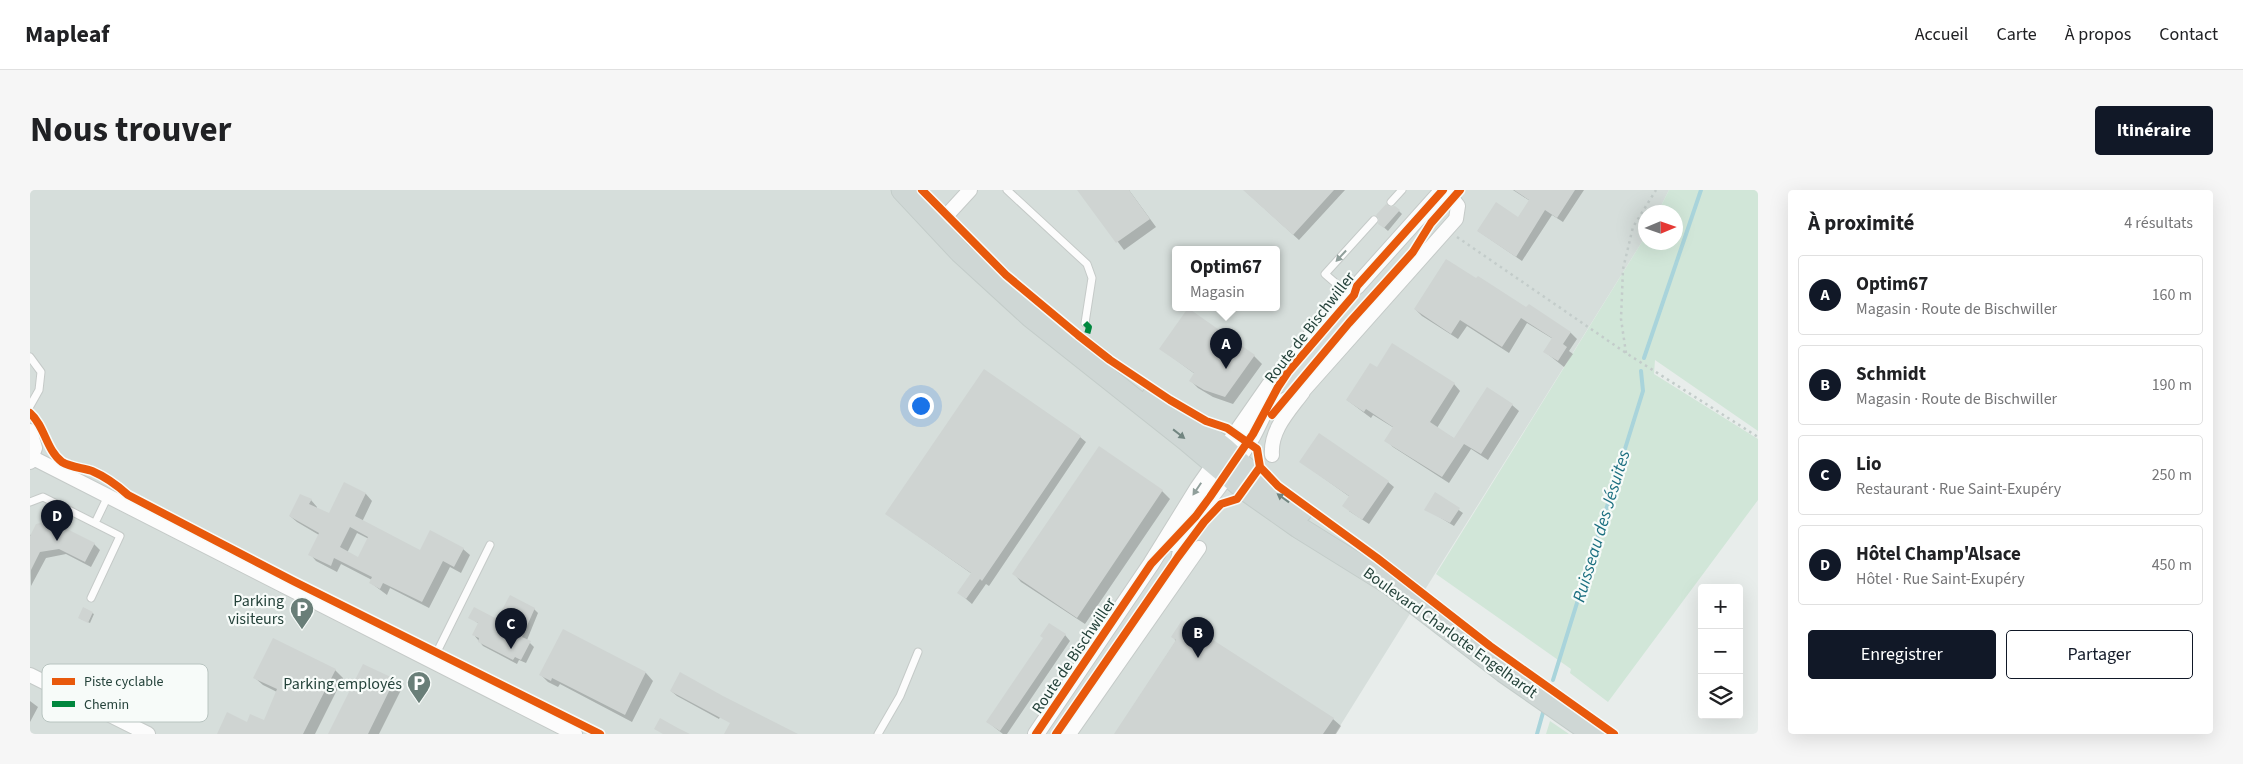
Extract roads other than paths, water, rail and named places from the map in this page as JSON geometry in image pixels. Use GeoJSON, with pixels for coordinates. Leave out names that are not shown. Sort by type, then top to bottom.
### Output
{"type":"FeatureCollection","features":[{"type":"Feature","properties":{"kind":"main road"},"geometry":{"type":"LineString","coordinates":[[902,190],[960,252],[1031,317],[1072,350],[1225,461]]}},
{"type":"Feature","properties":{"kind":"main road","name":"Boulevard Charlotte Engelhardt"},"geometry":{"type":"LineString","coordinates":[[1225,461],[1244,489],[1298,527],[1388,583],[1498,668],[1599,727]]}},
{"type":"Feature","properties":{"kind":"main road","name":"Boulevard Charlotte Engelhardt"},"geometry":{"type":"LineString","coordinates":[[1225,461],[1263,484],[1300,511],[1340,550],[1359,564]]}},
{"type":"Feature","properties":{"kind":"street"},"geometry":{"type":"LineString","coordinates":[[936,226],[970,190]]}},
{"type":"Feature","properties":{"kind":"street"},"geometry":{"type":"LineString","coordinates":[[1272,455],[1274,433],[1303,391],[1456,219],[1458,206],[1441,191]]}},
{"type":"Feature","properties":{"kind":"street","name":"Route de Bischwiller"},"geometry":{"type":"LineString","coordinates":[[1151,564],[1196,516],[1225,461],[1280,372],[1441,191]]}},
{"type":"Feature","properties":{"kind":"street","name":"Route de Bischwiller"},"geometry":{"type":"LineString","coordinates":[[1036,734],[1151,564],[1166,537],[1225,461],[1253,434],[1288,372],[1352,291]]}},
{"type":"Feature","properties":{"kind":"street"},"geometry":{"type":"LineString","coordinates":[[1266,409],[1303,391]]}},
{"type":"Feature","properties":{"kind":"street"},"geometry":{"type":"LineString","coordinates":[[30,431],[35,448],[31,460],[108,496],[575,734]]}},
{"type":"Feature","properties":{"kind":"street"},"geometry":{"type":"LineString","coordinates":[[1173,584],[1185,528]]}},
{"type":"Feature","properties":{"kind":"street"},"geometry":{"type":"LineString","coordinates":[[1068,734],[1199,548]]}},
{"type":"Feature","properties":{"kind":"street"},"geometry":{"type":"LineString","coordinates":[[30,675],[42,681]]}},
{"type":"Feature","properties":{"kind":"street"},"geometry":{"type":"LineString","coordinates":[[124,722],[148,734]]}},
{"type":"Feature","properties":{"kind":"lane"},"geometry":{"type":"LineString","coordinates":[[1007,190],[1088,264],[1092,278],[1084,323]]}},
{"type":"Feature","properties":{"kind":"lane"},"geometry":{"type":"LineString","coordinates":[[1391,202],[1402,190]]}},
{"type":"Feature","properties":{"kind":"lane"},"geometry":{"type":"LineString","coordinates":[[1352,291],[1325,274],[1374,220]]}},
{"type":"Feature","properties":{"kind":"lane"},"geometry":{"type":"LineString","coordinates":[[30,357],[41,372],[39,390],[30,406]]}},
{"type":"Feature","properties":{"kind":"lane"},"geometry":{"type":"LineString","coordinates":[[95,523],[108,496]]}},
{"type":"Feature","properties":{"kind":"lane"},"geometry":{"type":"LineString","coordinates":[[30,502],[43,497],[120,536],[91,598]]}},
{"type":"Feature","properties":{"kind":"lane"},"geometry":{"type":"LineString","coordinates":[[432,662],[490,545]]}},
{"type":"Feature","properties":{"kind":"lane"},"geometry":{"type":"LineString","coordinates":[[878,734],[900,696],[918,652]]}},
{"type":"Feature","properties":{"kind":"waterway","name":"Ruisseau des Jésuites"},"geometry":{"type":"LineString","coordinates":[[1644,358],[1701,190]]}},
{"type":"Feature","properties":{"kind":"waterway","name":"Ruisseau des Jésuites"},"geometry":{"type":"LineString","coordinates":[[1553,680],[1643,391],[1641,371]]}},
{"type":"Feature","properties":{"kind":"waterway","name":"Ruisseau des Jésuites"},"geometry":{"type":"LineString","coordinates":[[1537,734],[1544,709]]}},
{"type":"Feature","properties":{"kind":"place","name":"Optim67"},"geometry":{"type":"Point","coordinates":[1226,369]}},
{"type":"Feature","properties":{"kind":"place","name":"Hôtel Champ'Alsace"},"geometry":{"type":"Point","coordinates":[57,541]}},
{"type":"Feature","properties":{"kind":"place","name":"Parking visiteurs"},"geometry":{"type":"Point","coordinates":[302,630]}},
{"type":"Feature","properties":{"kind":"place","name":"Lio"},"geometry":{"type":"Point","coordinates":[511,649]}},
{"type":"Feature","properties":{"kind":"place","name":"Schmidt"},"geometry":{"type":"Point","coordinates":[1198,658]}},
{"type":"Feature","properties":{"kind":"place","name":"Parking employés"},"geometry":{"type":"Point","coordinates":[419,704]}}]}
